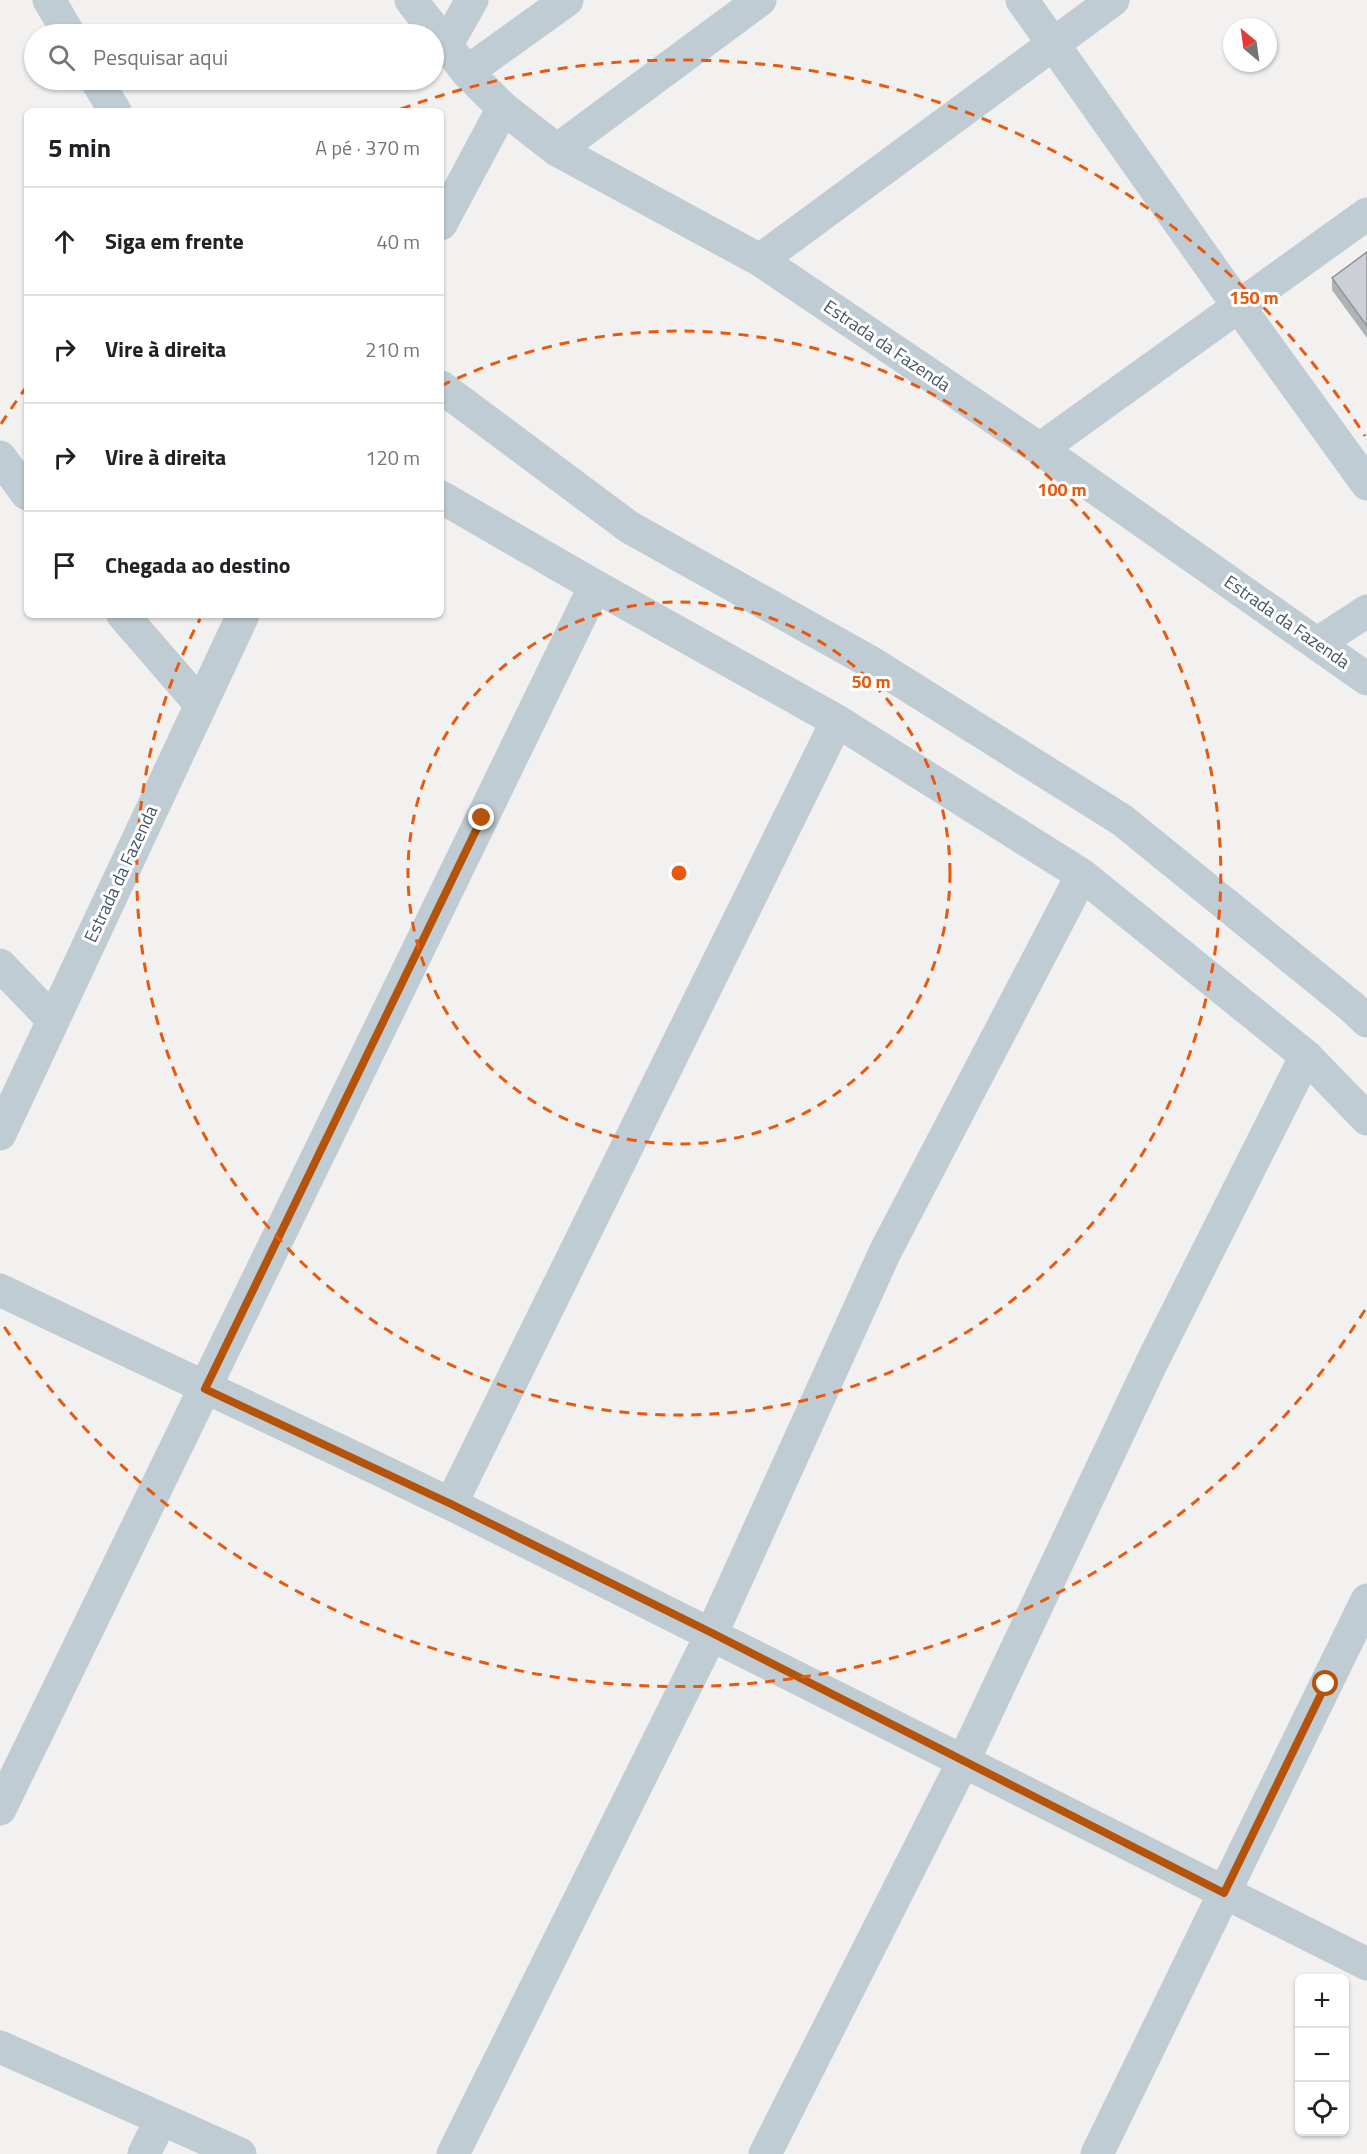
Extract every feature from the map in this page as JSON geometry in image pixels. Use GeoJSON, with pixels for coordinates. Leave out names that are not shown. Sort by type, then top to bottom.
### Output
{"type":"FeatureCollection","features":[{"type":"Feature","properties":{"kind":"street"},"geometry":{"type":"LineString","coordinates":[[49,0],[63,24]]}},
{"type":"Feature","properties":{"kind":"street","name":"Estrada da Fazenda"},"geometry":{"type":"LineString","coordinates":[[411,0],[429,24]]}},
{"type":"Feature","properties":{"kind":"street"},"geometry":{"type":"LineString","coordinates":[[446,46],[472,0]]}},
{"type":"Feature","properties":{"kind":"street"},"geometry":{"type":"LineString","coordinates":[[467,72],[567,0]]}},
{"type":"Feature","properties":{"kind":"street"},"geometry":{"type":"LineString","coordinates":[[557,150],[760,0]]}},
{"type":"Feature","properties":{"kind":"street"},"geometry":{"type":"LineString","coordinates":[[1022,0],[1367,484]]}},
{"type":"Feature","properties":{"kind":"street"},"geometry":{"type":"LineString","coordinates":[[760,260],[1113,0]]}},
{"type":"Feature","properties":{"kind":"street","name":"Estrada da Fazenda"},"geometry":{"type":"LineString","coordinates":[[444,43],[467,72],[503,108],[557,150],[760,260],[1040,449],[1367,679]]}},
{"type":"Feature","properties":{"kind":"street"},"geometry":{"type":"LineString","coordinates":[[102,90],[113,108]]}},
{"type":"Feature","properties":{"kind":"street"},"geometry":{"type":"LineString","coordinates":[[444,218],[503,108]]}},
{"type":"Feature","properties":{"kind":"street"},"geometry":{"type":"LineString","coordinates":[[1040,449],[1367,214]]}},
{"type":"Feature","properties":{"kind":"street"},"geometry":{"type":"LineString","coordinates":[[444,389],[629,527],[872,663],[1122,820],[1352,1006],[1367,1022]]}},
{"type":"Feature","properties":{"kind":"street"},"geometry":{"type":"LineString","coordinates":[[0,457],[24,490]]}},
{"type":"Feature","properties":{"kind":"street"},"geometry":{"type":"LineString","coordinates":[[444,498],[595,586],[837,721],[1082,875],[1306,1056],[1367,1119]]}},
{"type":"Feature","properties":{"kind":"street"},"geometry":{"type":"LineString","coordinates":[[0,1809],[595,586]]}},
{"type":"Feature","properties":{"kind":"street"},"geometry":{"type":"LineString","coordinates":[[1318,643],[1367,611]]}},
{"type":"Feature","properties":{"kind":"street"},"geometry":{"type":"LineString","coordinates":[[126,618],[201,705]]}},
{"type":"Feature","properties":{"kind":"street","name":"Estrada da Fazenda"},"geometry":{"type":"LineString","coordinates":[[0,1134],[242,618]]}},
{"type":"Feature","properties":{"kind":"street"},"geometry":{"type":"LineString","coordinates":[[451,1504],[837,721]]}},
{"type":"Feature","properties":{"kind":"street"},"geometry":{"type":"LineString","coordinates":[[453,2154],[712,1633],[885,1252],[1082,875]]}},
{"type":"Feature","properties":{"kind":"street"},"geometry":{"type":"LineString","coordinates":[[0,965],[52,1019]]}},
{"type":"Feature","properties":{"kind":"street"},"geometry":{"type":"LineString","coordinates":[[765,2154],[963,1762],[1152,1362],[1306,1056]]}},
{"type":"Feature","properties":{"kind":"street"},"geometry":{"type":"LineString","coordinates":[[0,1290],[451,1504],[712,1633],[963,1762],[1367,1964]]}},
{"type":"Feature","properties":{"kind":"street"},"geometry":{"type":"LineString","coordinates":[[1097,2154],[1367,1600]]}},
{"type":"Feature","properties":{"kind":"street"},"geometry":{"type":"LineString","coordinates":[[0,2047],[240,2154]]}},
{"type":"Feature","properties":{"kind":"street"},"geometry":{"type":"LineString","coordinates":[[144,2154],[161,2119]]}},
{"type":"Feature","properties":{"kind":"building"},"geometry":{"type":"Polygon","coordinates":[[[1367,252],[1367,326],[1332,278],[1367,252]]]}},
{"type":"Feature","properties":{"kind":"route"},"geometry":{"type":"LineString","coordinates":[[482,818],[205,1389],[451,1504],[712,1633],[1224,1893],[1326,1684]]}}]}
